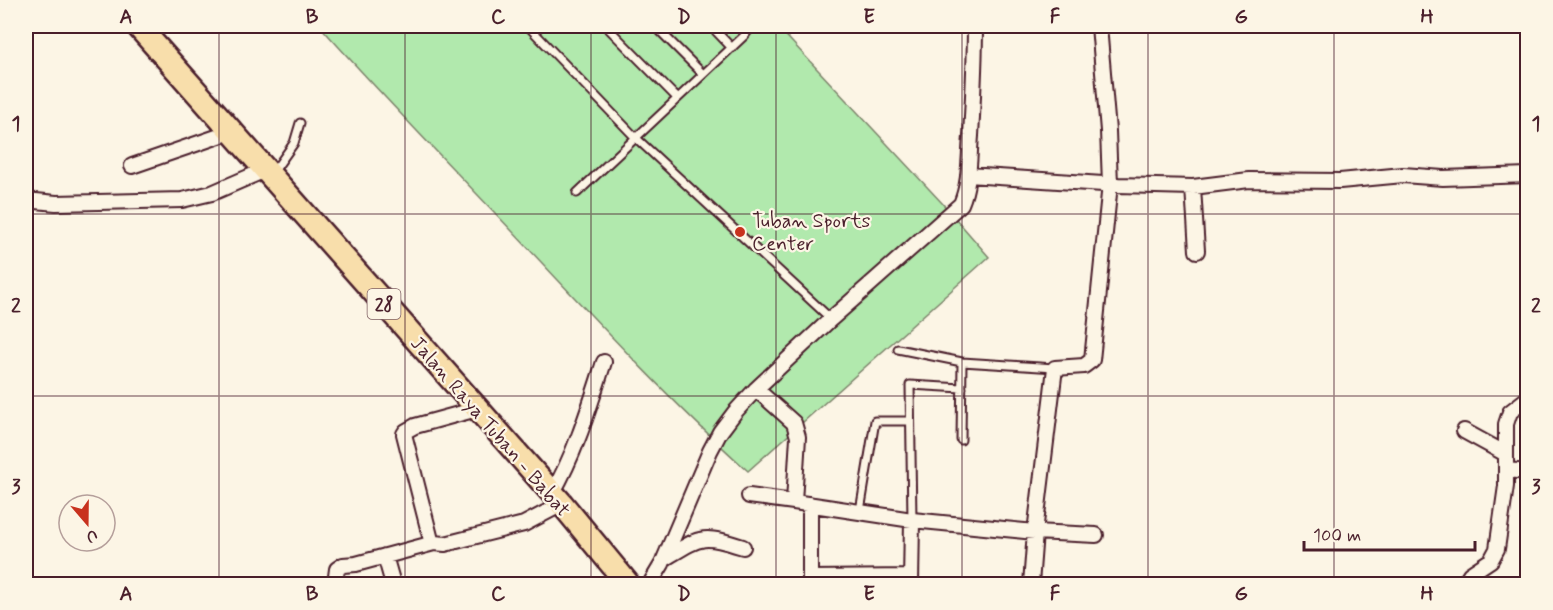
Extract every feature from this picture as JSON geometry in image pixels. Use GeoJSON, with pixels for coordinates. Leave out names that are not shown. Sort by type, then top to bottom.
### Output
{"type":"FeatureCollection","features":[{"type":"Feature","properties":{"kind":"highway","name":"Jalan Raya Tuban - Babat"},"geometry":{"type":"LineString","coordinates":[[138,26],[557,499],[628,585]]}},
{"type":"Feature","properties":{"kind":"street"},"geometry":{"type":"LineString","coordinates":[[650,585],[664,559],[692,490],[720,432],[756,390],[831,319],[961,204],[966,192],[968,175],[975,75],[975,26]]}},
{"type":"Feature","properties":{"kind":"street"},"geometry":{"type":"LineString","coordinates":[[1031,585],[1035,532],[1055,368],[1084,366],[1092,360],[1110,184],[1099,26]]}},
{"type":"Feature","properties":{"kind":"street"},"geometry":{"type":"LineString","coordinates":[[132,166],[190,148],[231,132]]}},
{"type":"Feature","properties":{"kind":"street"},"geometry":{"type":"LineString","coordinates":[[26,200],[56,203],[182,200],[212,193],[268,173]]}},
{"type":"Feature","properties":{"kind":"street"},"geometry":{"type":"LineString","coordinates":[[968,175],[1193,187],[1249,180],[1340,181],[1403,175],[1443,178],[1527,175]]}},
{"type":"Feature","properties":{"kind":"street"},"geometry":{"type":"LineString","coordinates":[[1193,187],[1197,251]]}},
{"type":"Feature","properties":{"kind":"street"},"geometry":{"type":"LineString","coordinates":[[335,585],[336,572],[339,567],[434,543],[446,544],[524,524],[557,499],[568,464],[581,435],[604,362]]}},
{"type":"Feature","properties":{"kind":"street"},"geometry":{"type":"LineString","coordinates":[[756,390],[796,426],[798,436],[794,502]]}},
{"type":"Feature","properties":{"kind":"street"},"geometry":{"type":"LineString","coordinates":[[1464,585],[1470,574],[1494,556],[1503,508],[1506,424],[1510,412],[1527,398]]}},
{"type":"Feature","properties":{"kind":"street"},"geometry":{"type":"LineString","coordinates":[[434,543],[431,540],[404,434],[415,426],[477,410]]}},
{"type":"Feature","properties":{"kind":"street"},"geometry":{"type":"LineString","coordinates":[[1464,431],[1506,454]]}},
{"type":"Feature","properties":{"kind":"street"},"geometry":{"type":"LineString","coordinates":[[1506,470],[1527,472]]}},
{"type":"Feature","properties":{"kind":"street"},"geometry":{"type":"LineString","coordinates":[[749,496],[912,520],[1035,532],[1096,535]]}},
{"type":"Feature","properties":{"kind":"street"},"geometry":{"type":"LineString","coordinates":[[810,504],[810,581],[911,581],[912,520]]}},
{"type":"Feature","properties":{"kind":"street"},"geometry":{"type":"LineString","coordinates":[[664,559],[694,541],[704,539],[713,538],[743,547]]}},
{"type":"Feature","properties":{"kind":"street"},"geometry":{"type":"LineString","coordinates":[[385,556],[393,585]]}},
{"type":"Feature","properties":{"kind":"lane"},"geometry":{"type":"LineString","coordinates":[[528,26],[635,137],[831,319]]}},
{"type":"Feature","properties":{"kind":"lane"},"geometry":{"type":"LineString","coordinates":[[606,26],[677,98]]}},
{"type":"Feature","properties":{"kind":"lane"},"geometry":{"type":"LineString","coordinates":[[655,26],[703,75]]}},
{"type":"Feature","properties":{"kind":"lane"},"geometry":{"type":"LineString","coordinates":[[711,26],[732,48]]}},
{"type":"Feature","properties":{"kind":"lane"},"geometry":{"type":"LineString","coordinates":[[577,193],[732,48],[747,33],[746,26]]}},
{"type":"Feature","properties":{"kind":"lane"},"geometry":{"type":"LineString","coordinates":[[268,173],[294,143],[300,123]]}},
{"type":"Feature","properties":{"kind":"lane"},"geometry":{"type":"LineString","coordinates":[[898,349],[962,362],[1055,368]]}},
{"type":"Feature","properties":{"kind":"lane"},"geometry":{"type":"LineString","coordinates":[[961,440],[962,362]]}},
{"type":"Feature","properties":{"kind":"lane"},"geometry":{"type":"LineString","coordinates":[[912,520],[910,386],[962,388]]}},
{"type":"Feature","properties":{"kind":"lane"},"geometry":{"type":"LineString","coordinates":[[860,511],[875,421],[910,421]]}},
{"type":"Feature","properties":{"kind":"green space","name":"Tuban Sports Center"},"geometry":{"type":"Polygon","coordinates":[[[320,26],[777,26],[943,204],[989,257],[748,471],[628,354],[320,26]]]}},
{"type":"Feature","properties":{"kind":"place","name":"Tuban Sports Center"},"geometry":{"type":"Point","coordinates":[740,232]}}]}
